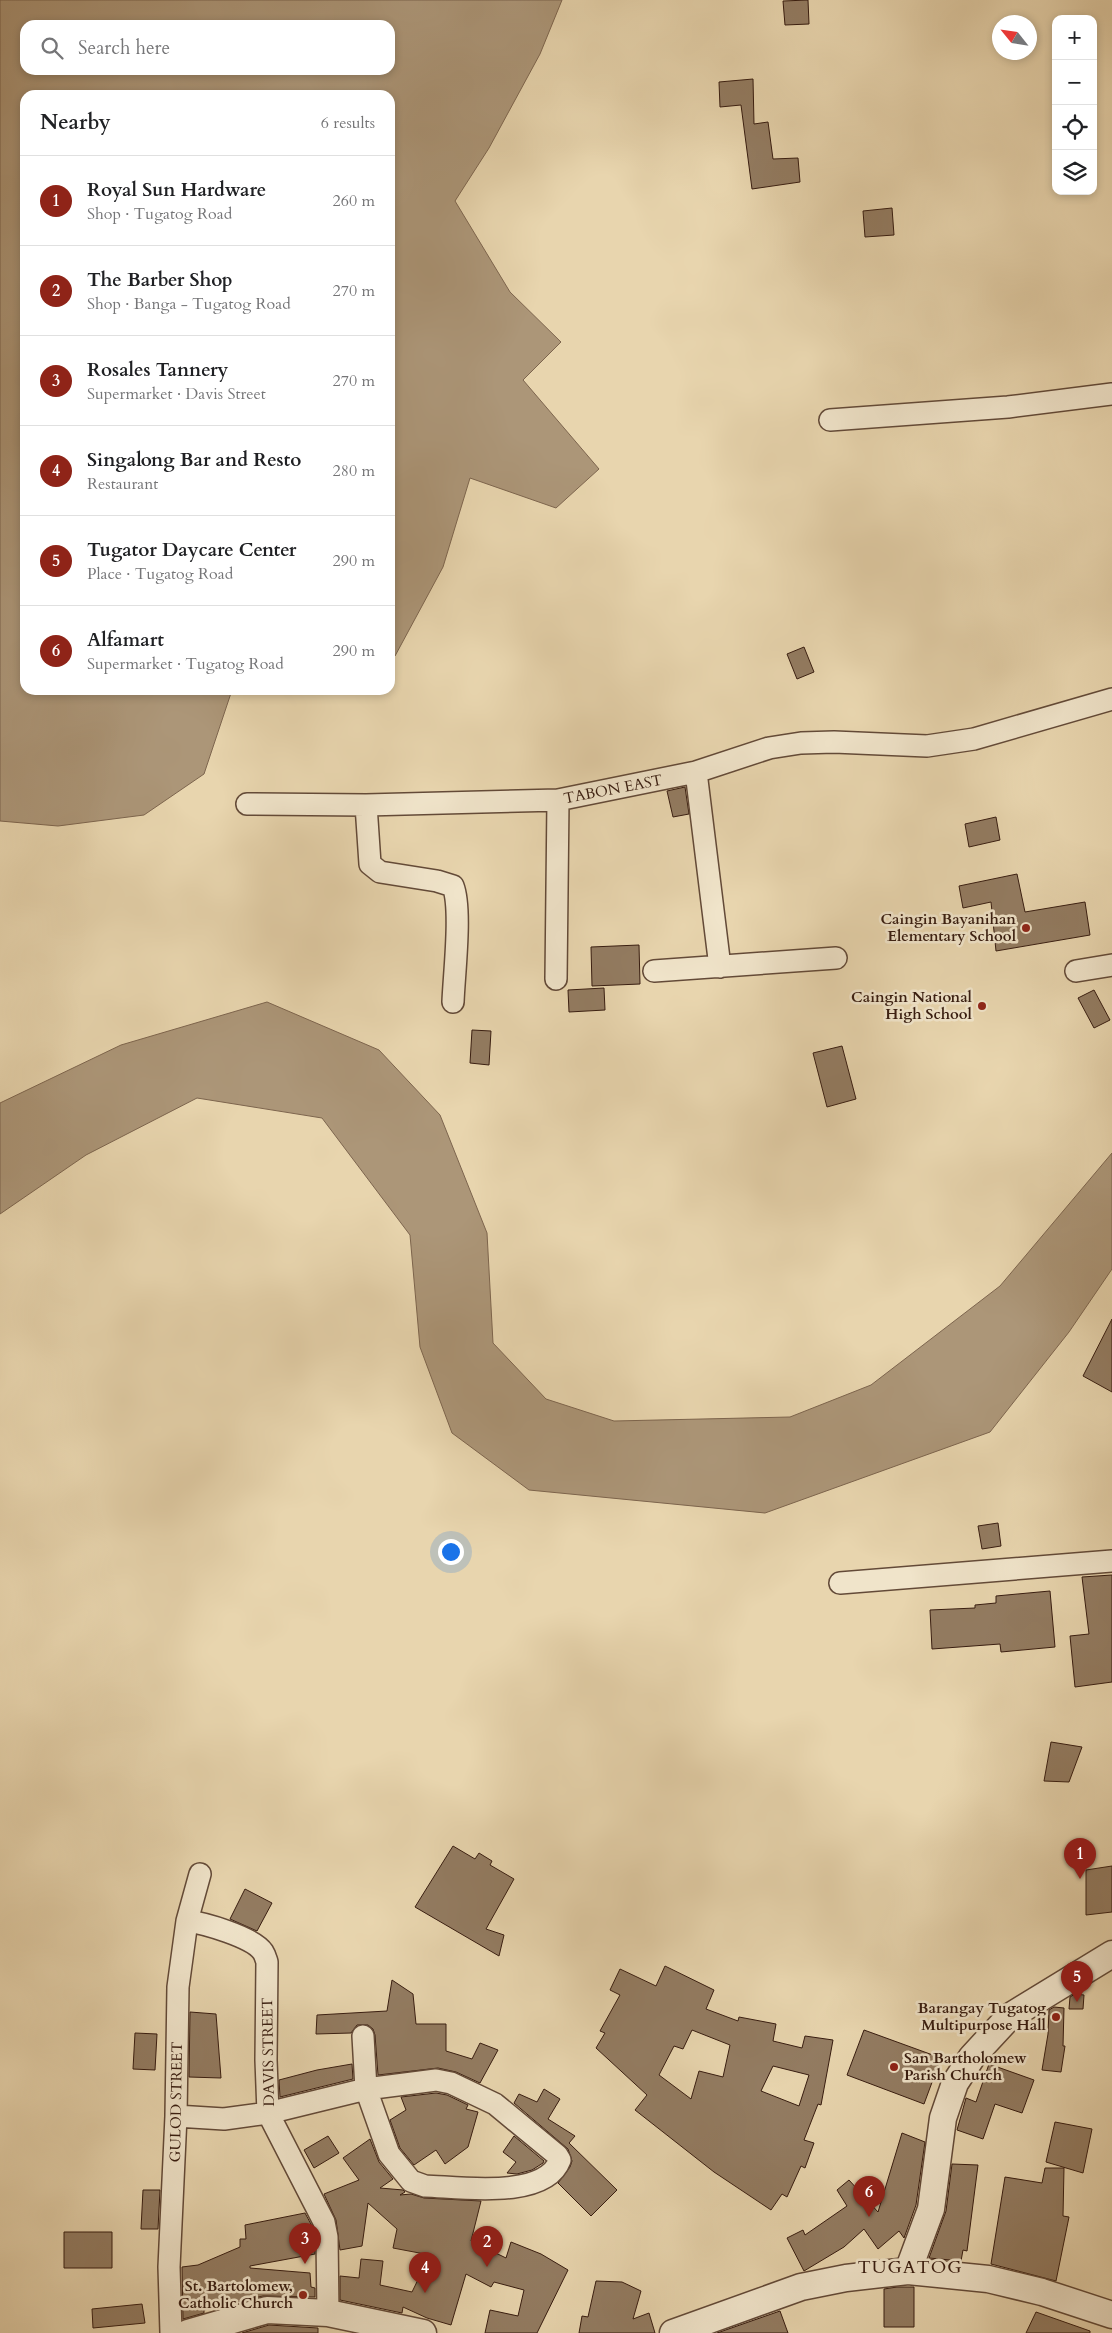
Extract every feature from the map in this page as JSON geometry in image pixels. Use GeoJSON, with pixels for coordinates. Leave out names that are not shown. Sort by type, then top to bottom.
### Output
{"type":"FeatureCollection","features":[{"type":"Feature","properties":{"kind":"street"},"geometry":{"type":"LineString","coordinates":[[830,420],[1008,407],[1112,394]]}},
{"type":"Feature","properties":{"kind":"street","name":"TABON EAST"},"geometry":{"type":"LineString","coordinates":[[247,804],[366,805],[558,800],[696,772],[769,748],[801,743],[834,742],[927,746],[974,739],[1112,699]]}},
{"type":"Feature","properties":{"kind":"street"},"geometry":{"type":"LineString","coordinates":[[696,772],[720,967]]}},
{"type":"Feature","properties":{"kind":"street"},"geometry":{"type":"LineString","coordinates":[[556,979],[558,800]]}},
{"type":"Feature","properties":{"kind":"street"},"geometry":{"type":"LineString","coordinates":[[366,805],[370,864],[380,872],[453,886],[456,894],[457,913],[453,1002]]}},
{"type":"Feature","properties":{"kind":"street"},"geometry":{"type":"LineString","coordinates":[[654,971],[836,958]]}},
{"type":"Feature","properties":{"kind":"street"},"geometry":{"type":"LineString","coordinates":[[1076,971],[1112,965]]}},
{"type":"Feature","properties":{"kind":"street"},"geometry":{"type":"LineString","coordinates":[[840,1583],[1112,1561]]}},
{"type":"Feature","properties":{"kind":"street","name":"GULOD STREET"},"geometry":{"type":"LineString","coordinates":[[170,2333],[169,2267],[176,2116],[178,1987],[187,1921],[200,1874]]}},
{"type":"Feature","properties":{"kind":"street","name":"DAVIS STREET"},"geometry":{"type":"LineString","coordinates":[[187,1921],[201,1922],[218,1927],[258,1946],[264,1952],[267,1962],[268,2113],[324,2222],[327,2237],[328,2313]]}},
{"type":"Feature","properties":{"kind":"street"},"geometry":{"type":"LineString","coordinates":[[908,2271],[931,2209],[943,2118],[955,2083],[972,2057],[1010,2017],[1112,1954]]}},
{"type":"Feature","properties":{"kind":"street"},"geometry":{"type":"LineString","coordinates":[[176,2116],[224,2119],[268,2113],[366,2089],[436,2080],[451,2083],[495,2104],[560,2160],[557,2167],[542,2180],[524,2187],[425,2186],[407,2177],[389,2154],[366,2089],[362,2036]]}},
{"type":"Feature","properties":{"kind":"street"},"geometry":{"type":"LineString","coordinates":[[683,2331],[801,2287],[846,2278],[908,2271],[988,2279],[1042,2292],[1112,2315]]}},
{"type":"Feature","properties":{"kind":"street"},"geometry":{"type":"LineString","coordinates":[[188,2333],[267,2310],[328,2313],[407,2331]]}},
{"type":"Feature","properties":{"kind":"shaded area"},"geometry":{"type":"Polygon","coordinates":[[[0,0],[562,0],[540,54],[489,148],[455,201],[510,292],[561,342],[523,380],[599,469],[556,508],[470,478],[443,567],[395,656],[395,90],[20,90],[20,695],[230,695],[204,774],[144,815],[58,826],[0,821],[0,0]]]}},
{"type":"Feature","properties":{"kind":"shaded area"},"geometry":{"type":"Polygon","coordinates":[[[267,1002],[379,1050],[440,1115],[487,1233],[493,1343],[546,1399],[614,1421],[790,1417],[871,1385],[1000,1286],[1112,1153],[1112,1269],[1069,1332],[990,1432],[765,1513],[529,1490],[452,1433],[420,1347],[410,1235],[322,1118],[197,1098],[86,1155],[0,1214],[0,1103],[121,1045],[267,1002]]]}},
{"type":"Feature","properties":{"kind":"building"},"geometry":{"type":"Polygon","coordinates":[[[808,0],[809,24],[785,25],[783,1],[808,0]]]}},
{"type":"Feature","properties":{"kind":"building"},"geometry":{"type":"Polygon","coordinates":[[[753,79],[754,124],[768,122],[773,159],[798,158],[800,182],[752,189],[741,105],[720,107],[719,82],[753,79]]]}},
{"type":"Feature","properties":{"kind":"building"},"geometry":{"type":"Polygon","coordinates":[[[892,208],[894,235],[865,237],[863,211],[892,208]]]}},
{"type":"Feature","properties":{"kind":"building"},"geometry":{"type":"Polygon","coordinates":[[[804,647],[814,672],[797,679],[787,654],[804,647]]]}},
{"type":"Feature","properties":{"kind":"building"},"geometry":{"type":"Polygon","coordinates":[[[685,787],[689,814],[673,817],[667,791],[685,787]]]}},
{"type":"Feature","properties":{"kind":"building"},"geometry":{"type":"Polygon","coordinates":[[[996,817],[1000,840],[969,847],[965,824],[996,817]]]}},
{"type":"Feature","properties":{"kind":"building"},"geometry":{"type":"Polygon","coordinates":[[[1017,874],[1025,912],[1085,902],[1090,935],[996,951],[991,902],[963,908],[959,886],[1017,874]]]}},
{"type":"Feature","properties":{"kind":"building"},"geometry":{"type":"Polygon","coordinates":[[[639,945],[640,984],[592,986],[591,947],[639,945]]]}},
{"type":"Feature","properties":{"kind":"building"},"geometry":{"type":"Polygon","coordinates":[[[604,988],[605,1010],[569,1012],[568,990],[604,988]]]}},
{"type":"Feature","properties":{"kind":"building"},"geometry":{"type":"Polygon","coordinates":[[[1094,990],[1110,1020],[1094,1028],[1078,998],[1094,990]]]}},
{"type":"Feature","properties":{"kind":"building"},"geometry":{"type":"Polygon","coordinates":[[[472,1030],[491,1031],[489,1065],[470,1063],[472,1030]]]}},
{"type":"Feature","properties":{"kind":"building"},"geometry":{"type":"Polygon","coordinates":[[[842,1046],[856,1099],[827,1107],[813,1053],[842,1046]]]}},
{"type":"Feature","properties":{"kind":"building"},"geometry":{"type":"Polygon","coordinates":[[[1112,1319],[1112,1392],[1083,1376],[1112,1319]]]}},
{"type":"Feature","properties":{"kind":"building"},"geometry":{"type":"Polygon","coordinates":[[[998,1523],[1001,1546],[982,1549],[978,1526],[998,1523]]]}},
{"type":"Feature","properties":{"kind":"building"},"geometry":{"type":"Polygon","coordinates":[[[1112,1575],[1112,1682],[1075,1687],[1070,1636],[1089,1634],[1082,1577],[1112,1575]]]}},
{"type":"Feature","properties":{"kind":"building"},"geometry":{"type":"Polygon","coordinates":[[[1050,1591],[1055,1647],[1001,1652],[1000,1644],[932,1649],[930,1610],[975,1608],[975,1605],[996,1603],[996,1596],[1050,1591]]]}},
{"type":"Feature","properties":{"kind":"building"},"geometry":{"type":"Polygon","coordinates":[[[1051,1742],[1082,1747],[1069,1782],[1044,1781],[1051,1742]]]}},
{"type":"Feature","properties":{"kind":"building"},"geometry":{"type":"Polygon","coordinates":[[[453,1846],[475,1859],[479,1853],[492,1861],[490,1865],[514,1879],[486,1929],[504,1935],[499,1956],[415,1907],[453,1846]]]}},
{"type":"Feature","properties":{"kind":"building"},"geometry":{"type":"Polygon","coordinates":[[[1112,1866],[1112,1912],[1086,1915],[1086,1870],[1112,1866]]]}},
{"type":"Feature","properties":{"kind":"building"},"geometry":{"type":"Polygon","coordinates":[[[245,1889],[272,1903],[257,1931],[230,1919],[245,1889]]]}},
{"type":"Feature","properties":{"kind":"building"},"geometry":{"type":"Polygon","coordinates":[[[665,1966],[714,1990],[706,2009],[738,2021],[739,2017],[776,2024],[773,2041],[802,2048],[805,2036],[833,2040],[821,2105],[818,2104],[804,2140],[814,2143],[805,2168],[801,2166],[787,2197],[782,2194],[771,2210],[714,2172],[635,2110],[647,2095],[596,2048],[605,2033],[600,2031],[620,1995],[610,1990],[620,1969],[656,1986],[665,1966]],[[692,2030],[683,2049],[674,2046],[659,2075],[691,2099],[699,2071],[723,2077],[730,2045],[692,2030]],[[773,2066],[761,2091],[799,2106],[809,2075],[773,2066]]]}},
{"type":"Feature","properties":{"kind":"building"},"geometry":{"type":"Polygon","coordinates":[[[392,1980],[413,1994],[416,2024],[446,2024],[446,2051],[472,2059],[480,2043],[498,2050],[480,2083],[456,2072],[438,2068],[378,2075],[375,2035],[373,2029],[368,2025],[357,2025],[351,2033],[316,2034],[317,2015],[387,2011],[392,1980]]]}},
{"type":"Feature","properties":{"kind":"building"},"geometry":{"type":"Polygon","coordinates":[[[1075,1994],[1084,1995],[1083,2009],[1069,2009],[1070,1997],[1075,1994]]]}},
{"type":"Feature","properties":{"kind":"building"},"geometry":{"type":"Polygon","coordinates":[[[1054,2007],[1064,2008],[1063,2046],[1065,2046],[1061,2072],[1042,2070],[1048,2034],[1049,2010],[1054,2007]]]}},
{"type":"Feature","properties":{"kind":"building"},"geometry":{"type":"Polygon","coordinates":[[[190,2012],[216,2014],[221,2078],[189,2077],[190,2012]]]}},
{"type":"Feature","properties":{"kind":"building","name":"San Bartholomew Parish Church"},"geometry":{"type":"Polygon","coordinates":[[[864,2030],[941,2058],[924,2104],[847,2075],[864,2030]]]}},
{"type":"Feature","properties":{"kind":"building"},"geometry":{"type":"Polygon","coordinates":[[[135,2033],[157,2034],[155,2070],[133,2069],[135,2033]]]}},
{"type":"Feature","properties":{"kind":"building"},"geometry":{"type":"Polygon","coordinates":[[[352,2064],[353,2079],[280,2097],[279,2080],[317,2070],[352,2064]]]}},
{"type":"Feature","properties":{"kind":"building"},"geometry":{"type":"Polygon","coordinates":[[[989,2064],[1034,2080],[1022,2113],[995,2104],[983,2139],[957,2130],[966,2098],[976,2102],[989,2064]]]}},
{"type":"Feature","properties":{"kind":"building"},"geometry":{"type":"Polygon","coordinates":[[[544,2089],[560,2099],[548,2119],[575,2136],[569,2143],[617,2190],[591,2216],[558,2183],[570,2167],[572,2161],[568,2149],[514,2103],[519,2094],[537,2102],[544,2089]]]}},
{"type":"Feature","properties":{"kind":"building"},"geometry":{"type":"Polygon","coordinates":[[[436,2093],[447,2095],[468,2105],[466,2109],[478,2112],[468,2147],[445,2164],[436,2150],[414,2165],[400,2148],[390,2120],[406,2110],[401,2097],[436,2093]]]}},
{"type":"Feature","properties":{"kind":"building"},"geometry":{"type":"Polygon","coordinates":[[[1055,2122],[1092,2129],[1083,2173],[1046,2162],[1055,2122]]]}},
{"type":"Feature","properties":{"kind":"building"},"geometry":{"type":"Polygon","coordinates":[[[902,2133],[925,2142],[916,2205],[904,2238],[899,2231],[878,2249],[864,2229],[844,2247],[804,2271],[787,2238],[803,2230],[805,2235],[847,2206],[837,2190],[849,2180],[878,2212],[902,2133]]]}},
{"type":"Feature","properties":{"kind":"building"},"geometry":{"type":"Polygon","coordinates":[[[328,2136],[339,2153],[314,2168],[304,2150],[328,2136]]]}},
{"type":"Feature","properties":{"kind":"building"},"geometry":{"type":"Polygon","coordinates":[[[514,2136],[544,2161],[543,2163],[532,2170],[517,2174],[507,2173],[516,2162],[503,2152],[514,2136]]]}},
{"type":"Feature","properties":{"kind":"building"},"geometry":{"type":"Polygon","coordinates":[[[370,2139],[379,2162],[393,2179],[380,2188],[403,2190],[405,2192],[400,2195],[411,2194],[424,2198],[481,2201],[471,2241],[506,2258],[511,2242],[541,2254],[568,2270],[537,2333],[485,2333],[490,2310],[518,2316],[524,2290],[494,2282],[491,2287],[466,2274],[451,2325],[427,2318],[403,2307],[402,2313],[340,2300],[340,2276],[359,2278],[361,2259],[383,2261],[380,2285],[412,2292],[430,2255],[393,2248],[397,2229],[368,2203],[362,2246],[340,2250],[336,2220],[324,2194],[359,2180],[343,2158],[370,2139]]]}},
{"type":"Feature","properties":{"kind":"building"},"geometry":{"type":"Polygon","coordinates":[[[952,2164],[978,2165],[967,2251],[963,2250],[961,2261],[929,2258],[946,2211],[952,2164]]]}},
{"type":"Feature","properties":{"kind":"building"},"geometry":{"type":"Polygon","coordinates":[[[1045,2168],[1064,2168],[1063,2216],[1069,2217],[1056,2281],[991,2264],[1005,2177],[1042,2183],[1045,2168]]]}},
{"type":"Feature","properties":{"kind":"building"},"geometry":{"type":"Polygon","coordinates":[[[143,2190],[160,2190],[158,2229],[141,2229],[143,2190]]]}},
{"type":"Feature","properties":{"kind":"building"},"geometry":{"type":"Polygon","coordinates":[[[305,2213],[312,2226],[315,2254],[250,2266],[250,2268],[310,2273],[311,2287],[315,2288],[315,2297],[263,2296],[204,2310],[204,2313],[183,2319],[182,2267],[198,2265],[240,2247],[240,2239],[246,2239],[245,2225],[305,2213]]]}},
{"type":"Feature","properties":{"kind":"building"},"geometry":{"type":"Polygon","coordinates":[[[64,2232],[112,2232],[112,2268],[64,2268],[64,2232]]]}},
{"type":"Feature","properties":{"kind":"building"},"geometry":{"type":"Polygon","coordinates":[[[596,2281],[622,2282],[641,2291],[633,2319],[649,2313],[655,2333],[579,2333],[582,2316],[588,2317],[596,2281]]]}},
{"type":"Feature","properties":{"kind":"building"},"geometry":{"type":"Polygon","coordinates":[[[914,2287],[914,2327],[884,2327],[884,2289],[914,2287]]]}},
{"type":"Feature","properties":{"kind":"building"},"geometry":{"type":"Polygon","coordinates":[[[142,2304],[145,2323],[93,2328],[92,2309],[142,2304]]]}},
{"type":"Feature","properties":{"kind":"building"},"geometry":{"type":"Polygon","coordinates":[[[780,2311],[788,2333],[717,2333],[780,2311]]]}},
{"type":"Feature","properties":{"kind":"building"},"geometry":{"type":"Polygon","coordinates":[[[1036,2312],[1090,2331],[1090,2333],[1026,2333],[1036,2312]]]}},
{"type":"Feature","properties":{"kind":"building"},"geometry":{"type":"Polygon","coordinates":[[[269,2325],[318,2328],[318,2333],[242,2333],[269,2325]]]}},
{"type":"Feature","properties":{"kind":"place","name":"Caingin Bayanihan Elementary School"},"geometry":{"type":"Point","coordinates":[1026,928]}},
{"type":"Feature","properties":{"kind":"place","name":"Caingin National High School"},"geometry":{"type":"Point","coordinates":[982,1006]}},
{"type":"Feature","properties":{"kind":"place","name":"Royal Sun Hardware"},"geometry":{"type":"Point","coordinates":[1080,1879]}},
{"type":"Feature","properties":{"kind":"place","name":"Tugator Daycare Center"},"geometry":{"type":"Point","coordinates":[1077,2002]}},
{"type":"Feature","properties":{"kind":"place","name":"Barangay Tugatog Multipurpose Hall"},"geometry":{"type":"Point","coordinates":[1056,2017]}},
{"type":"Feature","properties":{"kind":"place","name":"San Bartholomew Parish Church"},"geometry":{"type":"Point","coordinates":[894,2067]}},
{"type":"Feature","properties":{"kind":"place","name":"Alfamart"},"geometry":{"type":"Point","coordinates":[869,2217]}},
{"type":"Feature","properties":{"kind":"place","name":"Rosales Tannery"},"geometry":{"type":"Point","coordinates":[305,2264]}},
{"type":"Feature","properties":{"kind":"place","name":"The Barber Shop"},"geometry":{"type":"Point","coordinates":[487,2267]}},
{"type":"Feature","properties":{"kind":"place","name":"Singalong Bar and Resto"},"geometry":{"type":"Point","coordinates":[425,2293]}},
{"type":"Feature","properties":{"kind":"place","name":"St. Bartolomew, Catholic Church"},"geometry":{"type":"Point","coordinates":[303,2295]}},
{"type":"Feature","properties":{"kind":"district","name":"TUGATOG"},"geometry":{"type":"Point","coordinates":[910,2267]}}]}
